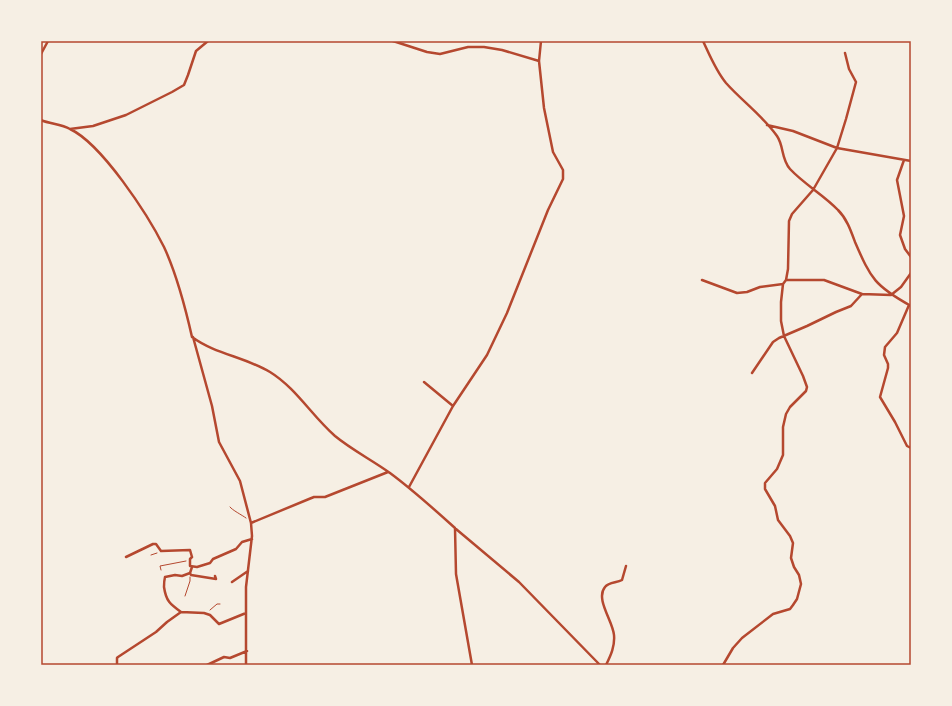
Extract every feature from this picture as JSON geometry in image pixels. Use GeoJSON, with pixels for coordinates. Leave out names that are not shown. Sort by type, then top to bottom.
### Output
{"type":"FeatureCollection","features":[{"type":"Feature","properties":{"kind":"street"},"geometry":{"type":"LineString","coordinates":[[41,54],[48,41]]}},
{"type":"Feature","properties":{"kind":"street"},"geometry":{"type":"LineString","coordinates":[[70,129],[93,126],[126,115],[184,85],[196,51],[208,41]]}},
{"type":"Feature","properties":{"kind":"street"},"geometry":{"type":"LineString","coordinates":[[393,41],[427,52],[440,54],[468,47],[484,47],[539,61]]}},
{"type":"Feature","properties":{"kind":"street"},"geometry":{"type":"LineString","coordinates":[[409,487],[453,406],[487,355],[507,313],[548,210],[563,179],[563,170],[553,152],[544,108],[539,61],[541,41]]}},
{"type":"Feature","properties":{"kind":"street"},"geometry":{"type":"LineString","coordinates":[[703,41],[719,74],[726,84],[778,138],[787,165],[843,216],[868,272],[875,281],[891,295],[910,305],[897,333],[885,347],[884,355],[888,368],[880,397],[896,422],[908,446],[911,448]]}},
{"type":"Feature","properties":{"kind":"street"},"geometry":{"type":"LineString","coordinates":[[723,665],[733,648],[742,638],[773,614],[790,609],[793,606],[797,599],[801,584],[801,579],[791,558],[793,543],[786,530],[778,520],[775,506],[765,489],[766,483],[777,469],[782,455],[783,427],[786,414],[790,407],[806,391],[807,387],[804,376],[784,336],[781,316],[783,284],[786,280],[788,269],[789,221],[792,214],[813,190],[837,148],[856,82],[849,69],[845,53]]}},
{"type":"Feature","properties":{"kind":"street"},"geometry":{"type":"LineString","coordinates":[[41,120],[70,129],[84,138],[105,158],[123,182],[164,247],[182,295],[192,337],[212,406],[220,442],[240,481],[251,523],[252,539],[246,587],[246,665]]}},
{"type":"Feature","properties":{"kind":"street"},"geometry":{"type":"LineString","coordinates":[[767,125],[794,131],[837,148],[911,162]]}},
{"type":"Feature","properties":{"kind":"street"},"geometry":{"type":"LineString","coordinates":[[904,160],[897,180],[904,216],[900,235],[905,249],[911,257]]}},
{"type":"Feature","properties":{"kind":"street"},"geometry":{"type":"LineString","coordinates":[[786,280],[824,280],[862,294],[891,295],[901,287],[911,273]]}},
{"type":"Feature","properties":{"kind":"street"},"geometry":{"type":"LineString","coordinates":[[702,280],[737,293],[783,284]]}},
{"type":"Feature","properties":{"kind":"street"},"geometry":{"type":"LineString","coordinates":[[752,373],[769,346],[779,338],[851,306],[862,294]]}},
{"type":"Feature","properties":{"kind":"street"},"geometry":{"type":"LineString","coordinates":[[192,337],[216,351],[251,363],[281,380],[308,406],[324,426],[349,447],[389,472],[409,487],[519,582],[600,665]]}},
{"type":"Feature","properties":{"kind":"street"},"geometry":{"type":"LineString","coordinates":[[424,382],[453,406]]}},
{"type":"Feature","properties":{"kind":"street"},"geometry":{"type":"LineString","coordinates":[[251,523],[317,496],[325,497],[389,472]]}},
{"type":"Feature","properties":{"kind":"street"},"geometry":{"type":"LineString","coordinates":[[455,528],[456,574],[472,665]]}},
{"type":"Feature","properties":{"kind":"street"},"geometry":{"type":"LineString","coordinates":[[192,567],[197,568],[210,563],[213,559],[236,549],[242,542],[252,539]]}},
{"type":"Feature","properties":{"kind":"street"},"geometry":{"type":"LineString","coordinates":[[126,556],[153,544],[156,544],[162,552],[190,550],[190,566],[192,567],[190,573]]}},
{"type":"Feature","properties":{"kind":"street"},"geometry":{"type":"LineString","coordinates":[[606,665],[612,652],[614,634],[612,624],[603,606],[602,593],[603,589],[608,584],[622,580],[626,566]]}},
{"type":"Feature","properties":{"kind":"street"},"geometry":{"type":"LineString","coordinates":[[232,582],[248,571]]}},
{"type":"Feature","properties":{"kind":"street"},"geometry":{"type":"LineString","coordinates":[[190,573],[191,575],[198,577],[216,579],[215,576]]}},
{"type":"Feature","properties":{"kind":"street"},"geometry":{"type":"LineString","coordinates":[[190,573],[182,576],[175,575],[164,577],[164,594],[174,608],[181,612],[204,613],[210,615],[218,624],[246,614]]}},
{"type":"Feature","properties":{"kind":"street"},"geometry":{"type":"LineString","coordinates":[[117,665],[117,658],[156,632],[181,612]]}},
{"type":"Feature","properties":{"kind":"street"},"geometry":{"type":"LineString","coordinates":[[207,665],[224,657],[230,658],[247,651]]}},
{"type":"Feature","properties":{"kind":"path"},"geometry":{"type":"LineString","coordinates":[[230,507],[244,518],[250,519]]}},
{"type":"Feature","properties":{"kind":"path"},"geometry":{"type":"LineString","coordinates":[[151,555],[162,552]]}},
{"type":"Feature","properties":{"kind":"path"},"geometry":{"type":"LineString","coordinates":[[161,570],[160,566],[191,558]]}},
{"type":"Feature","properties":{"kind":"path"},"geometry":{"type":"LineString","coordinates":[[185,596],[190,582],[190,573]]}},
{"type":"Feature","properties":{"kind":"path"},"geometry":{"type":"LineString","coordinates":[[210,615],[210,610],[217,604],[220,604]]}}]}
